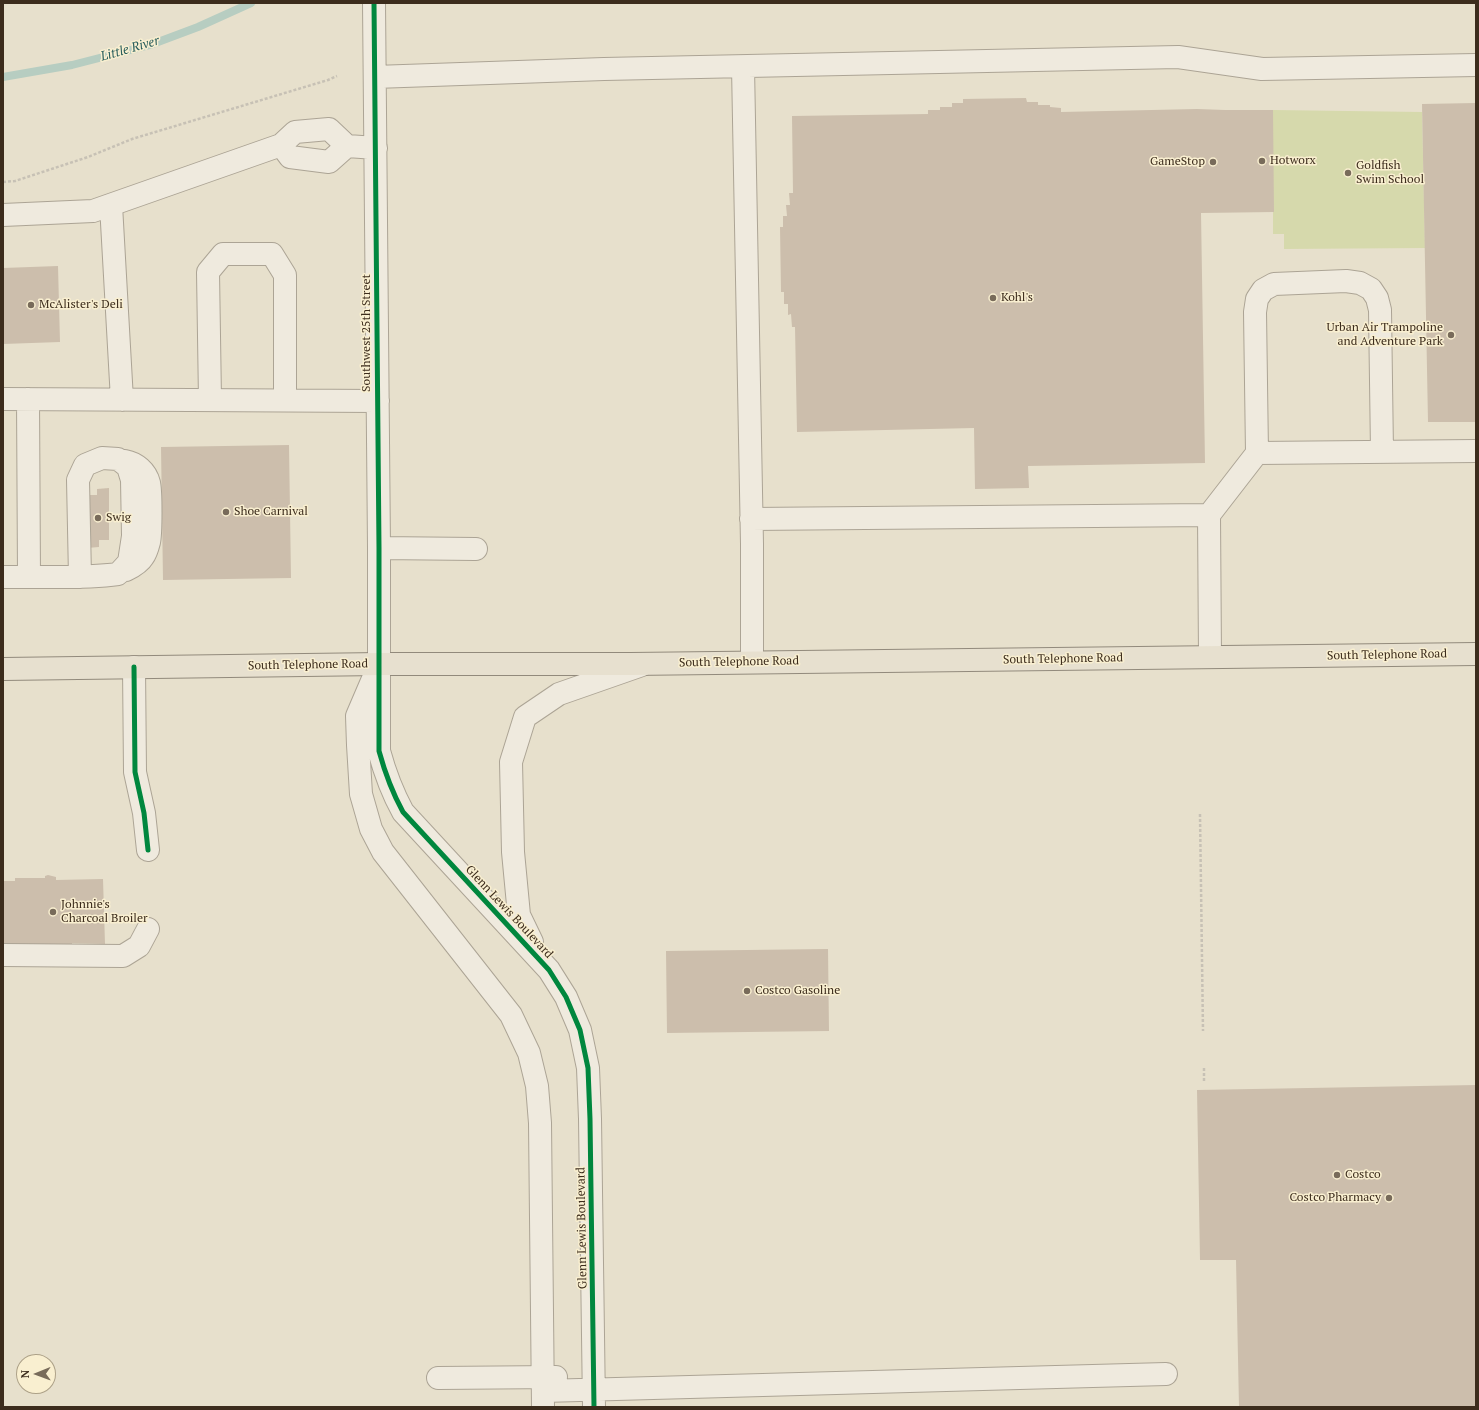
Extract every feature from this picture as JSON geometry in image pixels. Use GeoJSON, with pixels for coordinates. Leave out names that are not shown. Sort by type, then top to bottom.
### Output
{"type":"FeatureCollection","features":[{"type":"Feature","properties":{"kind":"main road","name":"South Telephone Road"},"geometry":{"type":"LineString","coordinates":[[3,669],[1476,654]]}},
{"type":"Feature","properties":{"kind":"street","name":"Southwest 25th Street"},"geometry":{"type":"LineString","coordinates":[[374,3],[380,664]]}},
{"type":"Feature","properties":{"kind":"street"},"geometry":{"type":"LineString","coordinates":[[375,78],[743,66],[1178,57],[1262,69],[1476,66]]}},
{"type":"Feature","properties":{"kind":"street"},"geometry":{"type":"LineString","coordinates":[[743,66],[752,662]]}},
{"type":"Feature","properties":{"kind":"street"},"geometry":{"type":"LineString","coordinates":[[3,215],[93,211],[281,145],[295,132],[329,130],[347,146],[376,148]]}},
{"type":"Feature","properties":{"kind":"street"},"geometry":{"type":"LineString","coordinates":[[281,145],[290,158],[329,162],[347,146]]}},
{"type":"Feature","properties":{"kind":"street"},"geometry":{"type":"LineString","coordinates":[[111,205],[122,400]]}},
{"type":"Feature","properties":{"kind":"street"},"geometry":{"type":"LineString","coordinates":[[210,400],[208,272],[223,254],[272,254],[285,275],[285,400]]}},
{"type":"Feature","properties":{"kind":"street"},"geometry":{"type":"LineString","coordinates":[[1210,657],[1209,515],[1257,453],[1255,312],[1257,299],[1263,290],[1274,284],[1346,281],[1360,283],[1371,289],[1377,298],[1380,310],[1382,452]]}},
{"type":"Feature","properties":{"kind":"street"},"geometry":{"type":"LineString","coordinates":[[3,399],[378,401]]}},
{"type":"Feature","properties":{"kind":"street"},"geometry":{"type":"LineString","coordinates":[[28,400],[29,577]]}},
{"type":"Feature","properties":{"kind":"street"},"geometry":{"type":"LineString","coordinates":[[1257,453],[1476,451]]}},
{"type":"Feature","properties":{"kind":"street"},"geometry":{"type":"LineString","coordinates":[[3,577],[80,577],[118,574],[128,562],[133,536],[132,480],[128,467],[118,459],[102,458],[85,465],[78,480],[80,577]]}},
{"type":"Feature","properties":{"kind":"street"},"geometry":{"type":"LineString","coordinates":[[751,519],[1209,515]]}},
{"type":"Feature","properties":{"kind":"street"},"geometry":{"type":"LineString","coordinates":[[379,548],[476,549]]}},
{"type":"Feature","properties":{"kind":"street","name":"Glenn Lewis Boulevard"},"geometry":{"type":"LineString","coordinates":[[540,960],[519,916],[514,852],[511,762],[525,717],[559,694],[649,663]]}},
{"type":"Feature","properties":{"kind":"street"},"geometry":{"type":"LineString","coordinates":[[380,664],[358,716],[361,794],[371,829],[383,852],[511,1015],[529,1053],[537,1086],[540,1123],[543,1391]]}},
{"type":"Feature","properties":{"kind":"street","name":"Glenn Lewis Boulevard"},"geometry":{"type":"LineString","coordinates":[[380,664],[379,751],[385,774],[395,798],[403,812],[549,970],[566,997],[580,1030],[588,1068],[590,1119],[594,1391]]}},
{"type":"Feature","properties":{"kind":"street"},"geometry":{"type":"LineString","coordinates":[[134,667],[135,772],[144,813],[148,850]]}},
{"type":"Feature","properties":{"kind":"street"},"geometry":{"type":"LineString","coordinates":[[3,954],[123,956],[139,946],[148,929]]}},
{"type":"Feature","properties":{"kind":"street"},"geometry":{"type":"LineString","coordinates":[[438,1378],[543,1391],[594,1391],[1166,1374]]}},
{"type":"Feature","properties":{"kind":"path"},"geometry":{"type":"LineString","coordinates":[[3,182],[15,181],[88,157],[132,139],[337,76]]}},
{"type":"Feature","properties":{"kind":"path"},"geometry":{"type":"LineString","coordinates":[[1200,814],[1203,1031]]}},
{"type":"Feature","properties":{"kind":"path"},"geometry":{"type":"LineString","coordinates":[[1204,1068],[1204,1081]]}},
{"type":"Feature","properties":{"kind":"green space","name":"Goldfish Swim School"},"geometry":{"type":"Polygon","coordinates":[[[1273,110],[1422,112],[1425,248],[1284,249],[1284,234],[1273,234],[1273,110]]]}},
{"type":"Feature","properties":{"kind":"building","name":"Kohl's"},"geometry":{"type":"Polygon","coordinates":[[[1026,98],[1027,102],[1038,102],[1038,105],[1050,105],[1050,107],[1061,108],[1061,112],[1197,109],[1273,110],[1274,212],[1201,213],[1205,463],[1028,466],[1029,488],[975,489],[974,428],[797,432],[795,327],[792,327],[791,314],[788,315],[788,304],[784,304],[784,292],[781,292],[780,227],[783,227],[783,216],[787,216],[786,205],[790,205],[789,193],[793,193],[792,116],[928,114],[928,110],[940,110],[940,107],[952,107],[952,103],[963,103],[963,99],[1026,98]]]}},
{"type":"Feature","properties":{"kind":"building","name":"Urban Air Trampoline and Adventure Park"},"geometry":{"type":"Polygon","coordinates":[[[1476,103],[1476,422],[1428,422],[1422,104],[1476,103]]]}},
{"type":"Feature","properties":{"kind":"building","name":"McAlister's Deli"},"geometry":{"type":"Polygon","coordinates":[[[58,266],[60,342],[3,344],[3,268],[58,266]]]}},
{"type":"Feature","properties":{"kind":"building","name":"Shoe Carnival"},"geometry":{"type":"Polygon","coordinates":[[[289,445],[291,578],[163,580],[161,447],[289,445]]]}},
{"type":"Feature","properties":{"kind":"building","name":"Swig"},"geometry":{"type":"Polygon","coordinates":[[[109,488],[109,540],[99,540],[99,547],[87,548],[86,495],[97,495],[97,489],[109,488]]]}},
{"type":"Feature","properties":{"kind":"building","name":"Johnnie's Charcoal Broiler"},"geometry":{"type":"Polygon","coordinates":[[[48,875],[56,877],[56,880],[103,879],[105,944],[72,943],[72,949],[43,949],[43,944],[3,945],[3,881],[15,881],[15,878],[45,878],[45,876],[48,875]]]}},
{"type":"Feature","properties":{"kind":"building","name":"Costco Gasoline"},"geometry":{"type":"Polygon","coordinates":[[[828,949],[829,1031],[667,1033],[666,951],[828,949]]]}},
{"type":"Feature","properties":{"kind":"building","name":"Costco"},"geometry":{"type":"Polygon","coordinates":[[[1476,1085],[1476,1407],[1239,1407],[1236,1260],[1200,1260],[1197,1090],[1476,1085]]]}},
{"type":"Feature","properties":{"kind":"waterway","name":"Little River"},"geometry":{"type":"LineString","coordinates":[[3,77],[72,65],[150,45],[198,27],[251,3]]}},
{"type":"Feature","properties":{"kind":"cycle path"},"geometry":{"type":"LineString","coordinates":[[374,3],[379,548],[379,751],[389,782],[403,812],[549,970],[566,997],[580,1030],[588,1068],[590,1119],[594,1407]]}},
{"type":"Feature","properties":{"kind":"cycle path"},"geometry":{"type":"LineString","coordinates":[[134,667],[135,772],[144,813],[148,850]]}},
{"type":"Feature","properties":{"kind":"place","name":"Hotworx"},"geometry":{"type":"Point","coordinates":[1262,161]}},
{"type":"Feature","properties":{"kind":"place","name":"GameStop"},"geometry":{"type":"Point","coordinates":[1213,162]}},
{"type":"Feature","properties":{"kind":"place","name":"Goldfish Swim School"},"geometry":{"type":"Point","coordinates":[1348,173]}},
{"type":"Feature","properties":{"kind":"place","name":"Kohl's"},"geometry":{"type":"Point","coordinates":[993,298]}},
{"type":"Feature","properties":{"kind":"place","name":"McAlister's Deli"},"geometry":{"type":"Point","coordinates":[31,305]}},
{"type":"Feature","properties":{"kind":"place","name":"Urban Air Trampoline and Adventure Park"},"geometry":{"type":"Point","coordinates":[1451,335]}},
{"type":"Feature","properties":{"kind":"place","name":"Shoe Carnival"},"geometry":{"type":"Point","coordinates":[226,512]}},
{"type":"Feature","properties":{"kind":"place","name":"Swig"},"geometry":{"type":"Point","coordinates":[98,518]}},
{"type":"Feature","properties":{"kind":"place","name":"Johnnie's Charcoal Broiler"},"geometry":{"type":"Point","coordinates":[53,912]}},
{"type":"Feature","properties":{"kind":"place","name":"Costco Gasoline"},"geometry":{"type":"Point","coordinates":[747,991]}},
{"type":"Feature","properties":{"kind":"place","name":"Costco"},"geometry":{"type":"Point","coordinates":[1337,1175]}},
{"type":"Feature","properties":{"kind":"place","name":"Costco Pharmacy"},"geometry":{"type":"Point","coordinates":[1389,1198]}}]}
